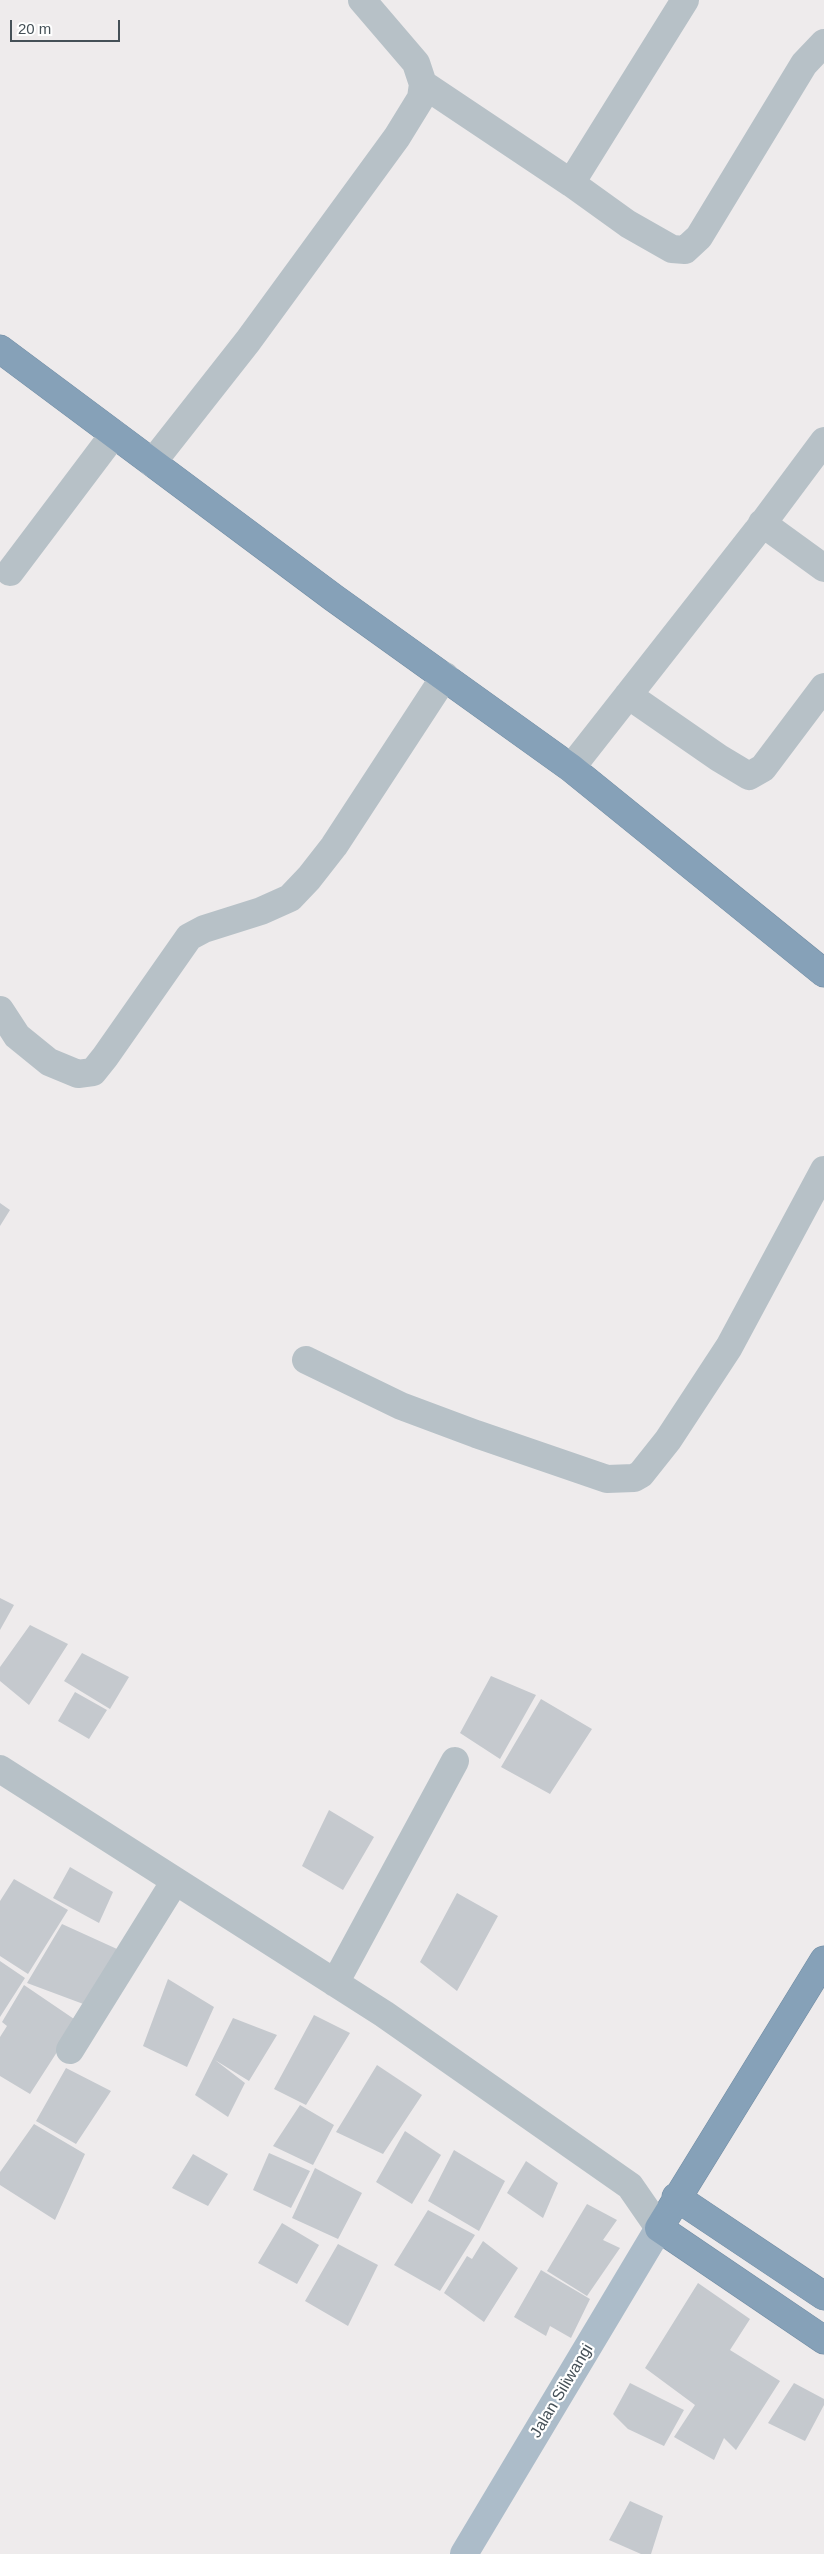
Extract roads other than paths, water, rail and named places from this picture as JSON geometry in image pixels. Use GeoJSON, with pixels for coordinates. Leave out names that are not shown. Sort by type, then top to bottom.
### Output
{"type":"FeatureCollection","features":[{"type":"Feature","properties":{"kind":"highway"},"geometry":{"type":"LineString","coordinates":[[0,349],[334,598],[571,768],[824,973]]}},
{"type":"Feature","properties":{"kind":"highway"},"geometry":{"type":"LineString","coordinates":[[824,1960],[676,2197],[659,2228],[824,2340]]}},
{"type":"Feature","properties":{"kind":"highway"},"geometry":{"type":"LineString","coordinates":[[676,2197],[824,2296]]}},
{"type":"Feature","properties":{"kind":"main road","name":"Jalan Siliwangi"},"geometry":{"type":"LineString","coordinates":[[467,2548],[659,2228]]}},
{"type":"Feature","properties":{"kind":"street"},"geometry":{"type":"LineString","coordinates":[[571,183],[685,0]]}},
{"type":"Feature","properties":{"kind":"street"},"geometry":{"type":"LineString","coordinates":[[152,463],[248,341],[397,137],[421,98],[423,84],[416,63],[376,6]]}},
{"type":"Feature","properties":{"kind":"street"},"geometry":{"type":"LineString","coordinates":[[423,84],[571,183],[628,224],[672,249],[685,250],[699,237],[804,64],[824,43]]}},
{"type":"Feature","properties":{"kind":"street"},"geometry":{"type":"LineString","coordinates":[[10,572],[114,434]]}},
{"type":"Feature","properties":{"kind":"street"},"geometry":{"type":"LineString","coordinates":[[571,768],[824,441]]}},
{"type":"Feature","properties":{"kind":"street"},"geometry":{"type":"LineString","coordinates":[[762,523],[824,568]]}},
{"type":"Feature","properties":{"kind":"street"},"geometry":{"type":"LineString","coordinates":[[0,1010],[17,1036],[44,1058],[68,1072],[81,1074],[93,1072],[189,937],[204,929],[261,911],[290,898],[309,878],[334,846],[445,676]]}},
{"type":"Feature","properties":{"kind":"street"},"geometry":{"type":"LineString","coordinates":[[628,695],[719,758],[749,776],[763,768],[824,687]]}},
{"type":"Feature","properties":{"kind":"street"},"geometry":{"type":"LineString","coordinates":[[306,1360],[402,1406],[476,1434],[607,1479],[634,1478],[640,1474],[668,1440],[729,1347],[824,1170]]}},
{"type":"Feature","properties":{"kind":"street"},"geometry":{"type":"LineString","coordinates":[[334,1983],[455,1761]]}},
{"type":"Feature","properties":{"kind":"street"},"geometry":{"type":"LineString","coordinates":[[0,1769],[384,2014],[630,2186],[659,2228]]}},
{"type":"Feature","properties":{"kind":"street"},"geometry":{"type":"LineString","coordinates":[[70,2050],[175,1880]]}},
{"type":"Feature","properties":{"kind":"street"},"geometry":{"type":"LineString","coordinates":[[630,2186],[676,2197]]}}]}
